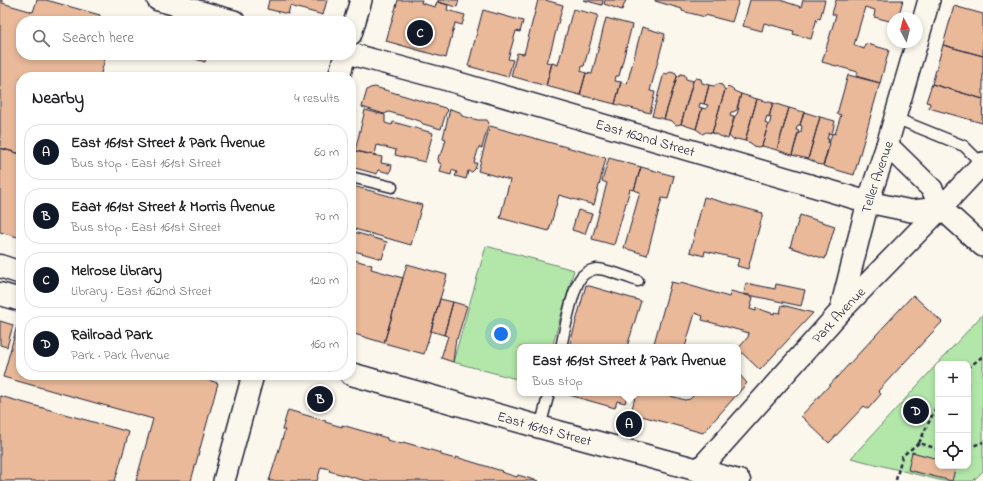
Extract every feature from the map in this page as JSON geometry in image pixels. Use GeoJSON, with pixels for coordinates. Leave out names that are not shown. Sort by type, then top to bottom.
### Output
{"type":"FeatureCollection","features":[{"type":"Feature","properties":{"kind":"main road"},"geometry":{"type":"LineString","coordinates":[[0,266],[16,271]]}},
{"type":"Feature","properties":{"kind":"main road"},"geometry":{"type":"LineString","coordinates":[[0,294],[16,299]]}},
{"type":"Feature","properties":{"kind":"main road","name":"East 161st Street"},"geometry":{"type":"LineString","coordinates":[[356,375],[698,471],[739,481]]}},
{"type":"Feature","properties":{"kind":"street"},"geometry":{"type":"LineString","coordinates":[[158,0],[216,16]]}},
{"type":"Feature","properties":{"kind":"street"},"geometry":{"type":"LineString","coordinates":[[356,16],[360,0]]}},
{"type":"Feature","properties":{"kind":"street","name":"Teller Avenue"},"geometry":{"type":"LineString","coordinates":[[923,21],[929,0]]}},
{"type":"Feature","properties":{"kind":"street","name":"Teller Avenue"},"geometry":{"type":"LineString","coordinates":[[839,313],[868,202],[887,145],[915,48]]}},
{"type":"Feature","properties":{"kind":"street","name":"East 162nd Street"},"geometry":{"type":"LineString","coordinates":[[356,55],[455,82],[868,202],[910,211],[941,208]]}},
{"type":"Feature","properties":{"kind":"street"},"geometry":{"type":"LineString","coordinates":[[340,72],[344,60]]}},
{"type":"Feature","properties":{"kind":"street"},"geometry":{"type":"LineString","coordinates":[[887,145],[932,189],[941,208],[983,246]]}},
{"type":"Feature","properties":{"kind":"street","name":"Park Avenue"},"geometry":{"type":"LineString","coordinates":[[698,471],[839,313],[941,208],[982,163]]}},
{"type":"Feature","properties":{"kind":"street"},"geometry":{"type":"LineString","coordinates":[[224,481],[252,380]]}},
{"type":"Feature","properties":{"kind":"lane"},"geometry":{"type":"LineString","coordinates":[[895,118],[964,146],[982,163]]}},
{"type":"Feature","properties":{"kind":"lane"},"geometry":{"type":"LineString","coordinates":[[356,178],[392,187]]}},
{"type":"Feature","properties":{"kind":"lane"},"geometry":{"type":"LineString","coordinates":[[562,344],[573,298],[578,282],[583,275],[590,270],[598,269],[638,281]]}},
{"type":"Feature","properties":{"kind":"lane"},"geometry":{"type":"LineString","coordinates":[[540,427],[548,396]]}},
{"type":"Feature","properties":{"kind":"path"},"geometry":{"type":"LineString","coordinates":[[971,366],[983,356]]}},
{"type":"Feature","properties":{"kind":"path"},"geometry":{"type":"LineString","coordinates":[[896,480],[902,456],[919,443],[935,409]]}},
{"type":"Feature","properties":{"kind":"path"},"geometry":{"type":"LineString","coordinates":[[971,447],[983,442]]}},
{"type":"Feature","properties":{"kind":"path"},"geometry":{"type":"LineString","coordinates":[[919,443],[935,448]]}},
{"type":"Feature","properties":{"kind":"green space"},"geometry":{"type":"Polygon","coordinates":[[[486,246],[574,270],[553,344],[517,344],[517,379],[453,362],[486,246]]]}},
{"type":"Feature","properties":{"kind":"green space"},"geometry":{"type":"Polygon","coordinates":[[[983,314],[983,471],[973,481],[943,481],[851,458],[935,366],[935,469],[971,469],[971,361],[940,361],[983,314]]]}},
{"type":"Feature","properties":{"kind":"building"},"geometry":{"type":"Polygon","coordinates":[[[0,0],[2,0],[2,3],[33,12],[37,0],[46,0],[100,15],[16,16],[16,60],[105,60],[101,72],[16,72],[16,153],[0,148],[0,0]]]}},
{"type":"Feature","properties":{"kind":"building"},"geometry":{"type":"Polygon","coordinates":[[[269,0],[327,0],[323,15],[290,6],[288,14],[267,9],[269,0]]]}},
{"type":"Feature","properties":{"kind":"building"},"geometry":{"type":"Polygon","coordinates":[[[398,0],[422,0],[421,3],[435,7],[438,2],[448,5],[447,10],[465,15],[462,25],[455,23],[446,58],[386,41],[398,0]]]}},
{"type":"Feature","properties":{"kind":"building"},"geometry":{"type":"Polygon","coordinates":[[[438,0],[459,0],[457,7],[438,2],[438,0]]]}},
{"type":"Feature","properties":{"kind":"building"},"geometry":{"type":"Polygon","coordinates":[[[538,0],[545,0],[563,5],[549,57],[546,62],[552,63],[546,86],[511,76],[517,53],[524,54],[538,0]]]}},
{"type":"Feature","properties":{"kind":"building"},"geometry":{"type":"Polygon","coordinates":[[[583,0],[603,0],[602,5],[583,0]]]}},
{"type":"Feature","properties":{"kind":"building"},"geometry":{"type":"Polygon","coordinates":[[[605,0],[626,0],[622,10],[604,4],[605,0]]]}},
{"type":"Feature","properties":{"kind":"building"},"geometry":{"type":"Polygon","coordinates":[[[655,0],[739,0],[732,22],[682,11],[682,9],[655,0]]]}},
{"type":"Feature","properties":{"kind":"building"},"geometry":{"type":"Polygon","coordinates":[[[750,0],[780,0],[801,7],[803,0],[825,0],[820,19],[817,18],[811,39],[793,34],[794,31],[764,23],[762,31],[743,26],[750,0]]]}},
{"type":"Feature","properties":{"kind":"building"},"geometry":{"type":"Polygon","coordinates":[[[836,0],[903,0],[900,12],[887,12],[887,20],[874,17],[875,10],[865,7],[854,45],[864,49],[865,44],[867,44],[889,50],[880,83],[856,76],[858,72],[822,62],[836,15],[832,14],[836,0]]]}},
{"type":"Feature","properties":{"kind":"building"},"geometry":{"type":"Polygon","coordinates":[[[954,6],[983,14],[983,56],[943,45],[954,6]]]}},
{"type":"Feature","properties":{"kind":"building"},"geometry":{"type":"Polygon","coordinates":[[[573,9],[598,15],[584,66],[582,66],[581,71],[586,73],[580,95],[546,86],[552,63],[558,65],[573,9]]]}},
{"type":"Feature","properties":{"kind":"building"},"geometry":{"type":"Polygon","coordinates":[[[483,10],[523,21],[520,32],[516,31],[508,59],[513,60],[508,77],[468,66],[483,10]]]}},
{"type":"Feature","properties":{"kind":"building"},"geometry":{"type":"Polygon","coordinates":[[[606,18],[632,25],[619,76],[616,76],[615,81],[621,82],[615,104],[580,95],[586,73],[592,74],[606,18]]]}},
{"type":"Feature","properties":{"kind":"building"},"geometry":{"type":"Polygon","coordinates":[[[642,27],[665,34],[650,91],[655,92],[650,113],[615,104],[621,82],[627,84],[642,27]]]}},
{"type":"Feature","properties":{"kind":"building"},"geometry":{"type":"Polygon","coordinates":[[[943,45],[983,56],[983,99],[932,84],[943,45]]]}},
{"type":"Feature","properties":{"kind":"building"},"geometry":{"type":"Polygon","coordinates":[[[671,71],[676,73],[677,77],[664,119],[652,116],[664,73],[667,74],[671,71]]]}},
{"type":"Feature","properties":{"kind":"building"},"geometry":{"type":"Polygon","coordinates":[[[681,74],[685,75],[686,79],[693,81],[681,124],[676,125],[672,121],[664,119],[677,77],[681,74]]]}},
{"type":"Feature","properties":{"kind":"building"},"geometry":{"type":"Polygon","coordinates":[[[848,75],[880,83],[854,175],[823,166],[832,133],[835,134],[841,115],[837,114],[848,75]]]}},
{"type":"Feature","properties":{"kind":"building"},"geometry":{"type":"Polygon","coordinates":[[[696,78],[701,79],[702,83],[709,85],[704,104],[700,103],[699,107],[702,108],[696,129],[681,124],[693,81],[696,78]]]}},
{"type":"Feature","properties":{"kind":"building"},"geometry":{"type":"Polygon","coordinates":[[[718,84],[722,85],[725,90],[712,133],[706,132],[703,134],[696,129],[702,108],[706,109],[708,105],[704,104],[709,85],[714,86],[718,84]]]}},
{"type":"Feature","properties":{"kind":"building"},"geometry":{"type":"Polygon","coordinates":[[[932,84],[983,99],[982,123],[929,108],[930,103],[926,102],[932,84]]]}},
{"type":"Feature","properties":{"kind":"building"},"geometry":{"type":"Polygon","coordinates":[[[375,87],[445,108],[448,111],[441,129],[389,112],[384,114],[362,107],[367,90],[375,87]]]}},
{"type":"Feature","properties":{"kind":"building"},"geometry":{"type":"Polygon","coordinates":[[[728,87],[741,94],[737,110],[731,112],[730,116],[734,117],[728,139],[712,133],[725,90],[728,87]]]}},
{"type":"Feature","properties":{"kind":"building"},"geometry":{"type":"Polygon","coordinates":[[[741,94],[757,99],[745,141],[737,139],[733,140],[729,136],[739,108],[737,108],[741,94]]]}},
{"type":"Feature","properties":{"kind":"building"},"geometry":{"type":"Polygon","coordinates":[[[757,99],[773,103],[769,117],[767,116],[765,122],[768,125],[762,146],[758,147],[745,141],[757,99]]]}},
{"type":"Feature","properties":{"kind":"building"},"geometry":{"type":"Polygon","coordinates":[[[773,103],[789,108],[777,150],[762,146],[768,125],[770,123],[771,117],[769,117],[773,103]]]}},
{"type":"Feature","properties":{"kind":"building"},"geometry":{"type":"Polygon","coordinates":[[[789,108],[804,112],[800,125],[798,125],[796,130],[799,131],[792,155],[777,150],[789,108]]]}},
{"type":"Feature","properties":{"kind":"building"},"geometry":{"type":"Polygon","coordinates":[[[450,109],[460,112],[462,116],[478,120],[487,120],[489,123],[482,148],[479,147],[474,163],[477,163],[475,169],[472,172],[468,171],[466,179],[455,176],[457,172],[452,170],[451,175],[440,172],[442,164],[439,163],[438,159],[439,155],[442,153],[446,139],[443,138],[450,109]]]}},
{"type":"Feature","properties":{"kind":"building"},"geometry":{"type":"Polygon","coordinates":[[[365,110],[385,115],[385,123],[392,125],[393,122],[433,133],[425,162],[395,155],[396,150],[377,145],[375,155],[356,151],[365,110]]]}},
{"type":"Feature","properties":{"kind":"building"},"geometry":{"type":"Polygon","coordinates":[[[804,112],[820,117],[808,159],[792,155],[798,133],[801,132],[802,126],[800,125],[804,112]]]}},
{"type":"Feature","properties":{"kind":"building"},"geometry":{"type":"Polygon","coordinates":[[[820,117],[835,121],[832,134],[829,133],[827,139],[829,139],[828,143],[830,143],[824,164],[821,165],[808,159],[820,117]]]}},
{"type":"Feature","properties":{"kind":"building"},"geometry":{"type":"Polygon","coordinates":[[[490,126],[606,158],[594,205],[559,195],[549,231],[500,218],[510,180],[478,171],[490,126]]]}},
{"type":"Feature","properties":{"kind":"building"},"geometry":{"type":"Polygon","coordinates":[[[0,148],[16,153],[16,237],[0,232],[0,148]]]}},
{"type":"Feature","properties":{"kind":"building"},"geometry":{"type":"Polygon","coordinates":[[[356,151],[382,157],[381,163],[392,165],[390,173],[378,170],[377,174],[356,168],[356,151]]]}},
{"type":"Feature","properties":{"kind":"building"},"geometry":{"type":"Polygon","coordinates":[[[609,158],[641,167],[634,190],[630,189],[614,245],[592,239],[607,183],[602,181],[609,158]]]}},
{"type":"Feature","properties":{"kind":"building"},"geometry":{"type":"Polygon","coordinates":[[[641,167],[674,176],[668,199],[662,198],[647,255],[624,248],[640,192],[634,190],[641,167]]]}},
{"type":"Feature","properties":{"kind":"building"},"geometry":{"type":"Polygon","coordinates":[[[356,187],[422,205],[411,245],[356,229],[356,187]]]}},
{"type":"Feature","properties":{"kind":"building"},"geometry":{"type":"Polygon","coordinates":[[[704,197],[763,213],[748,269],[737,266],[739,259],[705,251],[704,256],[690,252],[704,197]]]}},
{"type":"Feature","properties":{"kind":"building"},"geometry":{"type":"Polygon","coordinates":[[[578,210],[592,214],[585,234],[572,230],[578,210]]]}},
{"type":"Feature","properties":{"kind":"building"},"geometry":{"type":"Polygon","coordinates":[[[800,215],[835,226],[825,259],[790,247],[800,215]]]}},
{"type":"Feature","properties":{"kind":"building"},"geometry":{"type":"Polygon","coordinates":[[[356,233],[387,242],[382,259],[356,251],[356,233]]]}},
{"type":"Feature","properties":{"kind":"building"},"geometry":{"type":"Polygon","coordinates":[[[356,260],[372,265],[371,269],[403,278],[384,343],[356,335],[356,260]]]}},
{"type":"Feature","properties":{"kind":"building"},"geometry":{"type":"Polygon","coordinates":[[[407,264],[447,275],[424,354],[384,343],[407,264]]]}},
{"type":"Feature","properties":{"kind":"building"},"geometry":{"type":"Polygon","coordinates":[[[671,282],[681,283],[729,297],[731,291],[753,297],[750,309],[756,311],[756,308],[774,314],[774,312],[780,313],[782,305],[813,313],[760,370],[741,352],[741,345],[748,337],[749,333],[702,320],[703,316],[695,313],[686,344],[654,344],[671,282]]]}},
{"type":"Feature","properties":{"kind":"building"},"geometry":{"type":"Polygon","coordinates":[[[746,283],[775,289],[776,284],[805,290],[801,306],[744,294],[746,283]]]}},
{"type":"Feature","properties":{"kind":"building"},"geometry":{"type":"Polygon","coordinates":[[[586,285],[641,301],[628,344],[570,344],[586,285]]]}},
{"type":"Feature","properties":{"kind":"building"},"geometry":{"type":"Polygon","coordinates":[[[913,295],[942,322],[878,391],[881,394],[868,409],[864,406],[829,443],[801,416],[913,295]]]}},
{"type":"Feature","properties":{"kind":"building"},"geometry":{"type":"Polygon","coordinates":[[[440,299],[453,302],[444,335],[431,331],[440,299]]]}},
{"type":"Feature","properties":{"kind":"building"},"geometry":{"type":"Polygon","coordinates":[[[453,302],[467,306],[457,339],[456,338],[453,362],[441,358],[448,336],[444,335],[453,302]]]}},
{"type":"Feature","properties":{"kind":"building"},"geometry":{"type":"Polygon","coordinates":[[[0,321],[13,325],[7,347],[0,345],[0,321]]]}},
{"type":"Feature","properties":{"kind":"building"},"geometry":{"type":"Polygon","coordinates":[[[16,330],[16,380],[208,380],[218,383],[191,481],[136,481],[153,419],[3,377],[16,330]]]}},
{"type":"Feature","properties":{"kind":"building"},"geometry":{"type":"Polygon","coordinates":[[[741,376],[747,383],[741,390],[741,376]]]}},
{"type":"Feature","properties":{"kind":"building"},"geometry":{"type":"Polygon","coordinates":[[[0,396],[129,432],[115,481],[0,481],[0,396]]]}},
{"type":"Feature","properties":{"kind":"building"},"geometry":{"type":"Polygon","coordinates":[[[573,396],[627,396],[625,403],[617,401],[615,408],[573,396]]]}},
{"type":"Feature","properties":{"kind":"building"},"geometry":{"type":"Polygon","coordinates":[[[635,396],[671,396],[685,400],[690,399],[693,396],[736,396],[703,433],[631,413],[635,396]]]}},
{"type":"Feature","properties":{"kind":"building"},"geometry":{"type":"Polygon","coordinates":[[[288,410],[342,427],[342,425],[387,438],[387,440],[402,444],[403,442],[456,459],[456,457],[517,477],[518,475],[538,481],[366,481],[329,471],[330,469],[321,467],[317,481],[269,481],[285,430],[282,430],[288,410]]]}},
{"type":"Feature","properties":{"kind":"building"},"geometry":{"type":"Polygon","coordinates":[[[912,452],[935,458],[935,469],[955,469],[952,481],[908,470],[912,452]]]}},
{"type":"Feature","properties":{"kind":"place","name":"Melrose Library"},"geometry":{"type":"Point","coordinates":[420,33]}},
{"type":"Feature","properties":{"kind":"place","name":"Eaat 161st Street & Morris Avenue"},"geometry":{"type":"Point","coordinates":[320,399]}},
{"type":"Feature","properties":{"kind":"place","name":"Railroad Park"},"geometry":{"type":"Point","coordinates":[916,411]}},
{"type":"Feature","properties":{"kind":"place","name":"East 161st Street & Park Avenue"},"geometry":{"type":"Point","coordinates":[629,424]}}]}
